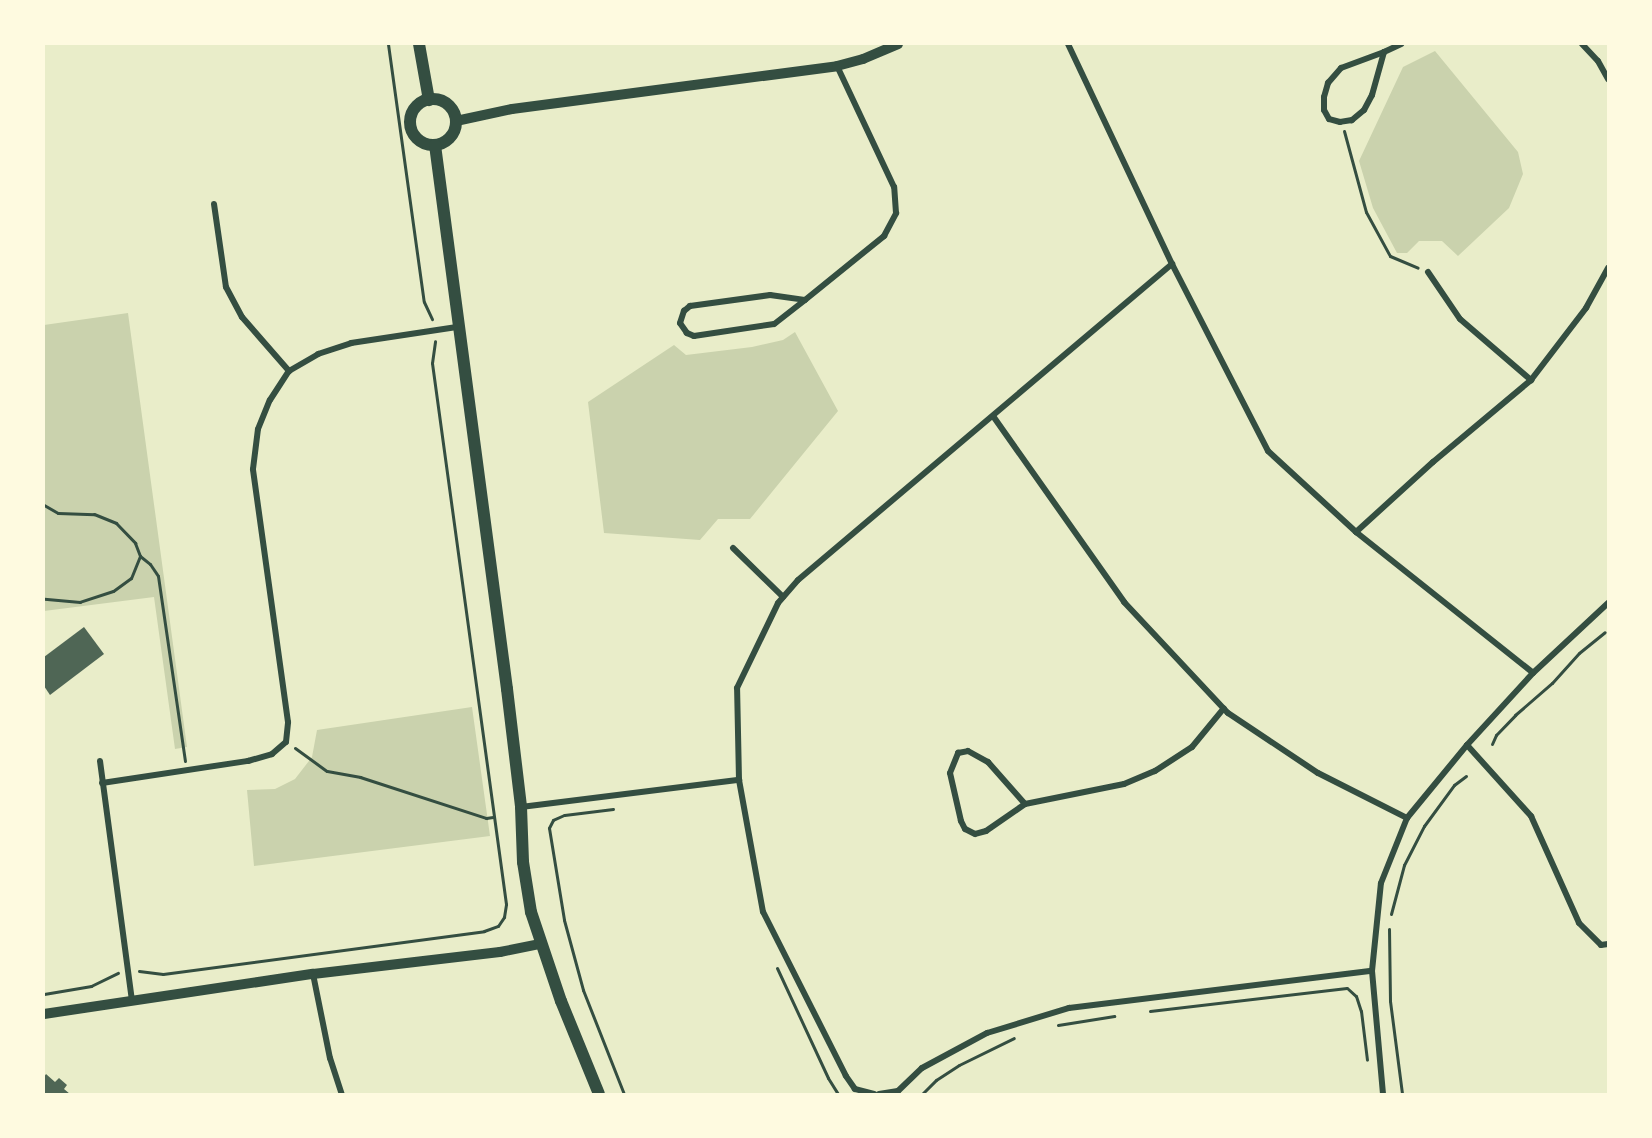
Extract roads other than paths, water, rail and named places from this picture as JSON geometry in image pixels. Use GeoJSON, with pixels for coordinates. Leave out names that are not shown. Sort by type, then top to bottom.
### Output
{"type":"FeatureCollection","features":[{"type":"Feature","properties":{"kind":"main road"},"geometry":{"type":"LineString","coordinates":[[420,44],[429,100]]}},
{"type":"Feature","properties":{"kind":"main road"},"geometry":{"type":"LineString","coordinates":[[429,100],[444,102],[455,114],[456,121],[453,135],[435,146],[420,142],[414,136],[410,122],[415,107],[429,100]]}},
{"type":"Feature","properties":{"kind":"main road"},"geometry":{"type":"LineString","coordinates":[[435,146],[521,807],[524,862],[531,912],[540,944],[583,1061],[598,1095]]}},
{"type":"Feature","properties":{"kind":"street"},"geometry":{"type":"LineString","coordinates":[[456,121],[512,109],[837,66],[863,59],[898,44]]}},
{"type":"Feature","properties":{"kind":"street"},"geometry":{"type":"LineString","coordinates":[[1068,44],[1172,264],[1268,451],[1356,532],[1533,673]]}},
{"type":"Feature","properties":{"kind":"street"},"geometry":{"type":"LineString","coordinates":[[1384,52],[1372,95],[1364,110],[1352,120],[1340,122],[1329,119],[1324,110],[1324,98],[1328,83],[1341,68],[1401,44]]}},
{"type":"Feature","properties":{"kind":"street"},"geometry":{"type":"LineString","coordinates":[[1582,44],[1598,61],[1608,79]]}},
{"type":"Feature","properties":{"kind":"street"},"geometry":{"type":"LineString","coordinates":[[805,300],[770,295],[690,306],[684,310],[680,323],[687,333],[694,336],[774,324],[805,300],[884,236],[896,213],[894,187],[837,66]]}},
{"type":"Feature","properties":{"kind":"street"},"geometry":{"type":"LineString","coordinates":[[214,204],[226,287],[242,317],[289,371]]}},
{"type":"Feature","properties":{"kind":"street"},"geometry":{"type":"LineString","coordinates":[[874,1095],[855,1089],[846,1076],[763,912],[739,780],[737,688],[783,597],[798,580],[1172,264]]}},
{"type":"Feature","properties":{"kind":"street"},"geometry":{"type":"LineString","coordinates":[[1356,532],[1433,462],[1531,380],[1586,308],[1608,268]]}},
{"type":"Feature","properties":{"kind":"street"},"geometry":{"type":"LineString","coordinates":[[1428,272],[1460,320],[1531,380]]}},
{"type":"Feature","properties":{"kind":"street"},"geometry":{"type":"LineString","coordinates":[[102,783],[186,771],[272,754],[286,742],[288,722],[253,469],[258,429],[270,400],[289,371],[318,354],[351,343],[457,327]]}},
{"type":"Feature","properties":{"kind":"street"},"geometry":{"type":"LineString","coordinates":[[993,416],[1124,602],[1224,708],[1318,773],[1407,818]]}},
{"type":"Feature","properties":{"kind":"street"},"geometry":{"type":"LineString","coordinates":[[733,548],[783,597]]}},
{"type":"Feature","properties":{"kind":"street"},"geometry":{"type":"LineString","coordinates":[[1383,1095],[1372,971],[1381,883],[1407,818],[1467,746],[1533,673],[1608,603]]}},
{"type":"Feature","properties":{"kind":"street"},"geometry":{"type":"LineString","coordinates":[[1025,804],[979,754],[968,751],[958,753],[950,773],[961,821],[969,832],[986,831],[1025,804],[1124,784],[1155,771],[1192,747],[1224,708]]}},
{"type":"Feature","properties":{"kind":"street"},"geometry":{"type":"LineString","coordinates":[[1467,746],[1531,816],[1579,923],[1601,945],[1608,944]]}},
{"type":"Feature","properties":{"kind":"street"},"geometry":{"type":"LineString","coordinates":[[100,760],[132,999]]}},
{"type":"Feature","properties":{"kind":"street"},"geometry":{"type":"LineString","coordinates":[[521,807],[739,780]]}},
{"type":"Feature","properties":{"kind":"street"},"geometry":{"type":"LineString","coordinates":[[44,1014],[132,999],[313,974],[500,952],[540,944]]}},
{"type":"Feature","properties":{"kind":"street"},"geometry":{"type":"LineString","coordinates":[[879,1095],[898,1090],[922,1068],[987,1032],[1069,1008],[1372,971]]}},
{"type":"Feature","properties":{"kind":"street"},"geometry":{"type":"LineString","coordinates":[[313,974],[330,1058],[342,1095]]}}]}
